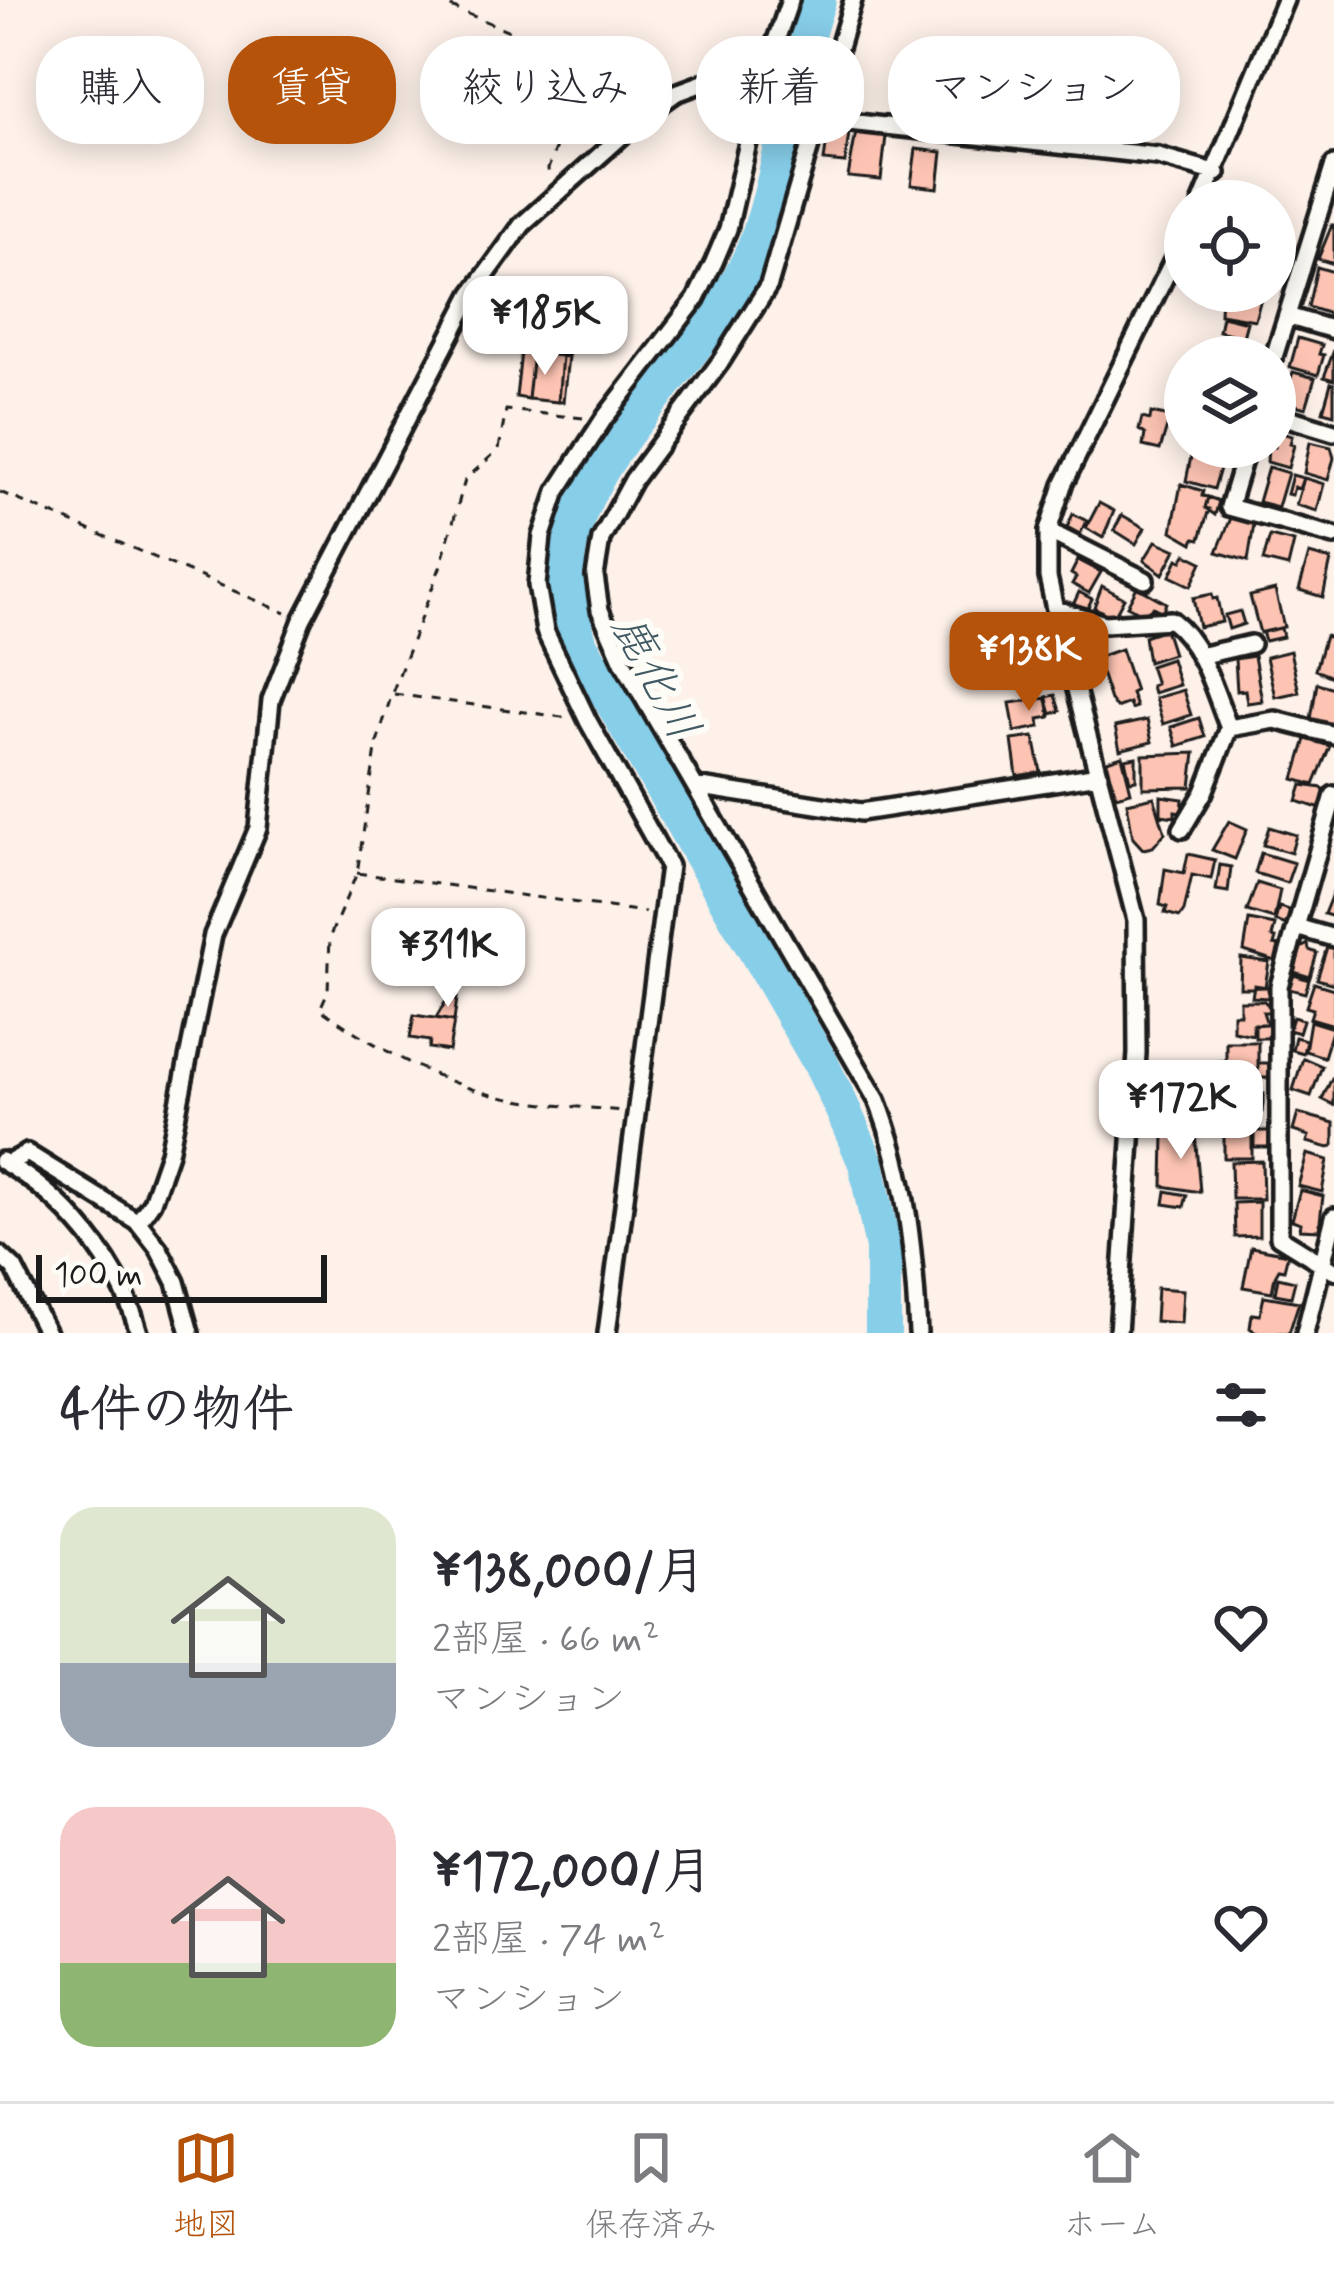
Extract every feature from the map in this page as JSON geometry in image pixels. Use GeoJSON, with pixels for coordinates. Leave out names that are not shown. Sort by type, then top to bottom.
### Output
{"type":"FeatureCollection","features":[{"type":"Feature","properties":{"kind":"street"},"geometry":{"type":"LineString","coordinates":[[778,36],[790,0]]}},
{"type":"Feature","properties":{"kind":"street"},"geometry":{"type":"LineString","coordinates":[[843,36],[853,0]]}},
{"type":"Feature","properties":{"kind":"street"},"geometry":{"type":"LineString","coordinates":[[1212,180],[1285,0]]}},
{"type":"Feature","properties":{"kind":"street"},"geometry":{"type":"LineString","coordinates":[[138,1222],[152,1202],[169,1153],[213,935],[258,828],[271,700],[302,620],[472,294],[522,225],[676,92],[696,85]]}},
{"type":"Feature","properties":{"kind":"street"},"geometry":{"type":"LineString","coordinates":[[864,124],[1158,157],[1216,173]]}},
{"type":"Feature","properties":{"kind":"street"},"geometry":{"type":"LineString","coordinates":[[607,1333],[670,879],[666,854],[588,721],[545,631],[537,585],[542,536],[557,491],[603,420],[696,299],[728,229],[751,144]]}},
{"type":"Feature","properties":{"kind":"street"},"geometry":{"type":"LineString","coordinates":[[812,144],[769,285],[721,361],[615,507],[597,558],[596,590],[606,629],[877,1100],[904,1190],[918,1333]]}},
{"type":"Feature","properties":{"kind":"street"},"geometry":{"type":"LineString","coordinates":[[1281,336],[1329,203],[1334,165]]}},
{"type":"Feature","properties":{"kind":"street"},"geometry":{"type":"LineString","coordinates":[[1118,1333],[1132,1132],[1136,920],[1055,609],[1048,578],[1048,531],[1063,485],[1164,279]]}},
{"type":"Feature","properties":{"kind":"street"},"geometry":{"type":"LineString","coordinates":[[1287,316],[1334,330]]}},
{"type":"Feature","properties":{"kind":"street"},"geometry":{"type":"LineString","coordinates":[[1296,420],[1334,431]]}},
{"type":"Feature","properties":{"kind":"street"},"geometry":{"type":"LineString","coordinates":[[1241,468],[1229,507],[1334,536]]}},
{"type":"Feature","properties":{"kind":"street"},"geometry":{"type":"LineString","coordinates":[[1048,531],[1145,580]]}},
{"type":"Feature","properties":{"kind":"street"},"geometry":{"type":"LineString","coordinates":[[1055,609],[1104,624],[1171,620],[1189,637],[1229,728],[1204,792],[1182,829]]}},
{"type":"Feature","properties":{"kind":"street"},"geometry":{"type":"LineString","coordinates":[[1199,656],[1251,644]]}},
{"type":"Feature","properties":{"kind":"street"},"geometry":{"type":"LineString","coordinates":[[1229,728],[1275,720],[1334,736]]}},
{"type":"Feature","properties":{"kind":"street"},"geometry":{"type":"LineString","coordinates":[[695,786],[861,812],[1099,775]]}},
{"type":"Feature","properties":{"kind":"street"},"geometry":{"type":"LineString","coordinates":[[1328,1267],[1279,1238],[1279,986],[1334,795]]}},
{"type":"Feature","properties":{"kind":"street"},"geometry":{"type":"LineString","coordinates":[[1296,926],[1334,938]]}},
{"type":"Feature","properties":{"kind":"street"},"geometry":{"type":"LineString","coordinates":[[4,1162],[27,1153],[138,1222],[176,1282],[190,1333]]}},
{"type":"Feature","properties":{"kind":"street"},"geometry":{"type":"LineString","coordinates":[[4,1162],[52,1198],[106,1259],[139,1333]]}},
{"type":"Feature","properties":{"kind":"street"},"geometry":{"type":"LineString","coordinates":[[1305,1333],[1328,1267],[1334,1217]]}},
{"type":"Feature","properties":{"kind":"street"},"geometry":{"type":"LineString","coordinates":[[0,1255],[14,1268],[47,1333]]}},
{"type":"Feature","properties":{"kind":"path"},"geometry":{"type":"LineString","coordinates":[[434,0],[585,62],[548,169],[553,196]]}},
{"type":"Feature","properties":{"kind":"path"},"geometry":{"type":"LineString","coordinates":[[603,420],[506,410],[499,449],[465,480],[441,566],[377,742],[358,873],[330,936],[328,991],[320,1009],[368,1042],[479,1091],[515,1100],[637,1112]]}},
{"type":"Feature","properties":{"kind":"path"},"geometry":{"type":"LineString","coordinates":[[0,492],[302,620]]}},
{"type":"Feature","properties":{"kind":"path"},"geometry":{"type":"LineString","coordinates":[[392,693],[588,721]]}},
{"type":"Feature","properties":{"kind":"path"},"geometry":{"type":"LineString","coordinates":[[358,873],[665,915]]}},
{"type":"Feature","properties":{"kind":"building"},"geometry":{"type":"Polygon","coordinates":[[[864,133],[886,136],[881,180],[848,177],[854,144],[864,144],[864,133]]]}},
{"type":"Feature","properties":{"kind":"building"},"geometry":{"type":"Polygon","coordinates":[[[826,144],[848,144],[845,163],[824,161],[826,144]]]}},
{"type":"Feature","properties":{"kind":"building"},"geometry":{"type":"Polygon","coordinates":[[[916,149],[942,152],[938,188],[911,185],[916,149]]]}},
{"type":"Feature","properties":{"kind":"building"},"geometry":{"type":"Polygon","coordinates":[[[1334,225],[1334,264],[1318,259],[1334,225]]]}},
{"type":"Feature","properties":{"kind":"building"},"geometry":{"type":"Polygon","coordinates":[[[1317,267],[1334,272],[1330,314],[1308,307],[1317,267]]]}},
{"type":"Feature","properties":{"kind":"building"},"geometry":{"type":"Polygon","coordinates":[[[1220,312],[1257,312],[1255,320],[1220,312]]]}},
{"type":"Feature","properties":{"kind":"building"},"geometry":{"type":"Polygon","coordinates":[[[1222,316],[1247,322],[1243,336],[1219,331],[1222,316]]]}},
{"type":"Feature","properties":{"kind":"building"},"geometry":{"type":"Polygon","coordinates":[[[536,337],[571,342],[569,354],[535,350],[536,337]]]}},
{"type":"Feature","properties":{"kind":"building"},"geometry":{"type":"Polygon","coordinates":[[[1298,338],[1322,345],[1318,375],[1296,369],[1298,338]]]}},
{"type":"Feature","properties":{"kind":"building"},"geometry":{"type":"Polygon","coordinates":[[[1334,350],[1334,380],[1324,377],[1334,350]]]}},
{"type":"Feature","properties":{"kind":"building"},"geometry":{"type":"Polygon","coordinates":[[[521,352],[533,353],[528,399],[516,397],[521,352]]]}},
{"type":"Feature","properties":{"kind":"building"},"geometry":{"type":"Polygon","coordinates":[[[533,353],[562,356],[558,402],[528,399],[533,353]]]}},
{"type":"Feature","properties":{"kind":"building"},"geometry":{"type":"Polygon","coordinates":[[[562,356],[568,357],[563,402],[558,402],[562,356]]]}},
{"type":"Feature","properties":{"kind":"building"},"geometry":{"type":"Polygon","coordinates":[[[1296,373],[1315,378],[1306,408],[1296,405],[1296,373]]]}},
{"type":"Feature","properties":{"kind":"building"},"geometry":{"type":"Polygon","coordinates":[[[1334,384],[1334,414],[1323,411],[1334,384]]]}},
{"type":"Feature","properties":{"kind":"building"},"geometry":{"type":"Polygon","coordinates":[[[1151,413],[1164,416],[1160,450],[1143,446],[1142,418],[1150,420],[1151,413]]]}},
{"type":"Feature","properties":{"kind":"building"},"geometry":{"type":"Polygon","coordinates":[[[1310,442],[1331,447],[1334,458],[1328,480],[1304,473],[1310,442]]]}},
{"type":"Feature","properties":{"kind":"building"},"geometry":{"type":"Polygon","coordinates":[[[1189,468],[1220,468],[1214,489],[1186,481],[1189,468]]]}},
{"type":"Feature","properties":{"kind":"building"},"geometry":{"type":"Polygon","coordinates":[[[1268,468],[1288,473],[1278,507],[1258,502],[1268,468]]]}},
{"type":"Feature","properties":{"kind":"building"},"geometry":{"type":"Polygon","coordinates":[[[1292,475],[1303,478],[1292,495],[1287,494],[1292,475]]]}},
{"type":"Feature","properties":{"kind":"building"},"geometry":{"type":"Polygon","coordinates":[[[1304,478],[1324,484],[1317,511],[1296,505],[1304,478]]]}},
{"type":"Feature","properties":{"kind":"building"},"geometry":{"type":"Polygon","coordinates":[[[1181,484],[1208,497],[1200,539],[1193,543],[1172,531],[1181,484]]]}},
{"type":"Feature","properties":{"kind":"building"},"geometry":{"type":"Polygon","coordinates":[[[1208,497],[1219,501],[1215,515],[1205,508],[1208,497]]]}},
{"type":"Feature","properties":{"kind":"building"},"geometry":{"type":"Polygon","coordinates":[[[1099,503],[1114,511],[1103,538],[1086,528],[1099,503]]]}},
{"type":"Feature","properties":{"kind":"building"},"geometry":{"type":"Polygon","coordinates":[[[1073,514],[1087,521],[1080,534],[1067,527],[1073,514]]]}},
{"type":"Feature","properties":{"kind":"building"},"geometry":{"type":"Polygon","coordinates":[[[1122,515],[1145,528],[1136,544],[1114,530],[1122,515]]]}},
{"type":"Feature","properties":{"kind":"building"},"geometry":{"type":"Polygon","coordinates":[[[1231,518],[1254,524],[1248,561],[1217,552],[1231,518]]]}},
{"type":"Feature","properties":{"kind":"building"},"geometry":{"type":"Polygon","coordinates":[[[1270,536],[1294,542],[1288,567],[1263,561],[1270,536]]]}},
{"type":"Feature","properties":{"kind":"building"},"geometry":{"type":"Polygon","coordinates":[[[1156,541],[1176,550],[1163,574],[1144,560],[1156,541]]]}},
{"type":"Feature","properties":{"kind":"building"},"geometry":{"type":"Polygon","coordinates":[[[1186,554],[1202,562],[1191,586],[1170,576],[1186,554]]]}},
{"type":"Feature","properties":{"kind":"building"},"geometry":{"type":"Polygon","coordinates":[[[1309,554],[1331,560],[1323,597],[1299,590],[1309,554]]]}},
{"type":"Feature","properties":{"kind":"building"},"geometry":{"type":"Polygon","coordinates":[[[1078,560],[1101,572],[1089,593],[1072,584],[1078,560]]]}},
{"type":"Feature","properties":{"kind":"building"},"geometry":{"type":"Polygon","coordinates":[[[1102,586],[1124,598],[1113,618],[1094,607],[1102,586]]]}},
{"type":"Feature","properties":{"kind":"building"},"geometry":{"type":"Polygon","coordinates":[[[1137,587],[1166,603],[1162,612],[1153,607],[1143,614],[1127,606],[1137,587]]]}},
{"type":"Feature","properties":{"kind":"building"},"geometry":{"type":"Polygon","coordinates":[[[1275,590],[1284,627],[1260,633],[1250,596],[1275,590]]]}},
{"type":"Feature","properties":{"kind":"building"},"geometry":{"type":"Polygon","coordinates":[[[1079,592],[1092,599],[1086,611],[1073,605],[1079,592]]]}},
{"type":"Feature","properties":{"kind":"building"},"geometry":{"type":"Polygon","coordinates":[[[1212,594],[1222,622],[1199,627],[1193,598],[1212,594]]]}},
{"type":"Feature","properties":{"kind":"building"},"geometry":{"type":"Polygon","coordinates":[[[1240,611],[1244,624],[1229,629],[1225,615],[1240,611]]]}},
{"type":"Feature","properties":{"kind":"building"},"geometry":{"type":"Polygon","coordinates":[[[1281,628],[1283,637],[1265,641],[1262,632],[1281,628]]]}},
{"type":"Feature","properties":{"kind":"building"},"geometry":{"type":"Polygon","coordinates":[[[1165,629],[1173,654],[1148,662],[1144,636],[1165,629]]]}},
{"type":"Feature","properties":{"kind":"building"},"geometry":{"type":"Polygon","coordinates":[[[1325,636],[1334,639],[1334,678],[1315,670],[1325,636]]]}},
{"type":"Feature","properties":{"kind":"building"},"geometry":{"type":"Polygon","coordinates":[[[1121,649],[1135,691],[1131,693],[1136,707],[1131,709],[1129,703],[1116,708],[1110,700],[1096,658],[1121,649]]]}},
{"type":"Feature","properties":{"kind":"building"},"geometry":{"type":"Polygon","coordinates":[[[1290,651],[1299,692],[1275,697],[1266,657],[1290,651]]]}},
{"type":"Feature","properties":{"kind":"building"},"geometry":{"type":"Polygon","coordinates":[[[1254,656],[1262,701],[1247,703],[1245,690],[1237,691],[1235,659],[1254,656]]]}},
{"type":"Feature","properties":{"kind":"building"},"geometry":{"type":"Polygon","coordinates":[[[1094,657],[1098,671],[1086,675],[1082,661],[1094,657]]]}},
{"type":"Feature","properties":{"kind":"building"},"geometry":{"type":"Polygon","coordinates":[[[1171,659],[1179,685],[1153,693],[1151,686],[1156,684],[1150,666],[1171,659]]]}},
{"type":"Feature","properties":{"kind":"building"},"geometry":{"type":"Polygon","coordinates":[[[1317,683],[1334,688],[1334,725],[1311,719],[1317,683]]]}},
{"type":"Feature","properties":{"kind":"building"},"geometry":{"type":"Polygon","coordinates":[[[1183,690],[1191,715],[1163,724],[1155,698],[1183,690]]]}},
{"type":"Feature","properties":{"kind":"building"},"geometry":{"type":"Polygon","coordinates":[[[1055,695],[1060,711],[1051,714],[1046,697],[1055,695]]]}},
{"type":"Feature","properties":{"kind":"building"},"geometry":{"type":"Polygon","coordinates":[[[1047,698],[1050,717],[1039,719],[1040,727],[1015,732],[1010,703],[1047,698]]]}},
{"type":"Feature","properties":{"kind":"building"},"geometry":{"type":"Polygon","coordinates":[[[1199,718],[1205,737],[1177,746],[1171,727],[1199,718]]]}},
{"type":"Feature","properties":{"kind":"building"},"geometry":{"type":"Polygon","coordinates":[[[1147,720],[1152,742],[1120,750],[1115,727],[1147,720]]]}},
{"type":"Feature","properties":{"kind":"building"},"geometry":{"type":"Polygon","coordinates":[[[1034,737],[1041,772],[1017,776],[1012,740],[1034,737]]]}},
{"type":"Feature","properties":{"kind":"building"},"geometry":{"type":"Polygon","coordinates":[[[1306,739],[1330,746],[1314,785],[1294,779],[1306,739]]]}},
{"type":"Feature","properties":{"kind":"building"},"geometry":{"type":"Polygon","coordinates":[[[1195,753],[1191,787],[1143,788],[1143,755],[1195,753]]]}},
{"type":"Feature","properties":{"kind":"building"},"geometry":{"type":"Polygon","coordinates":[[[1122,756],[1131,792],[1116,796],[1107,761],[1122,756]]]}},
{"type":"Feature","properties":{"kind":"building"},"geometry":{"type":"Polygon","coordinates":[[[1136,757],[1136,780],[1130,781],[1125,759],[1136,757]]]}},
{"type":"Feature","properties":{"kind":"building"},"geometry":{"type":"Polygon","coordinates":[[[1302,785],[1322,788],[1321,809],[1297,801],[1302,785]]]}},
{"type":"Feature","properties":{"kind":"building"},"geometry":{"type":"Polygon","coordinates":[[[1161,796],[1183,799],[1182,812],[1175,811],[1175,817],[1161,815],[1161,796]]]}},
{"type":"Feature","properties":{"kind":"building"},"geometry":{"type":"Polygon","coordinates":[[[1154,797],[1165,833],[1153,847],[1143,849],[1133,838],[1127,803],[1154,797]]]}},
{"type":"Feature","properties":{"kind":"building"},"geometry":{"type":"Polygon","coordinates":[[[1229,821],[1247,829],[1235,859],[1212,850],[1229,821]]]}},
{"type":"Feature","properties":{"kind":"building"},"geometry":{"type":"Polygon","coordinates":[[[1269,827],[1296,835],[1291,853],[1263,845],[1269,827]]]}},
{"type":"Feature","properties":{"kind":"building"},"geometry":{"type":"Polygon","coordinates":[[[1261,853],[1294,863],[1287,883],[1255,873],[1261,853]]]}},
{"type":"Feature","properties":{"kind":"building"},"geometry":{"type":"Polygon","coordinates":[[[1188,854],[1215,860],[1211,879],[1192,875],[1180,917],[1165,913],[1167,907],[1160,905],[1165,869],[1184,873],[1188,854]]]}},
{"type":"Feature","properties":{"kind":"building"},"geometry":{"type":"Polygon","coordinates":[[[1220,865],[1231,867],[1228,892],[1216,890],[1220,865]]]}},
{"type":"Feature","properties":{"kind":"building"},"geometry":{"type":"Polygon","coordinates":[[[1257,883],[1280,890],[1274,919],[1247,911],[1257,883]]]}},
{"type":"Feature","properties":{"kind":"building"},"geometry":{"type":"Polygon","coordinates":[[[1334,889],[1334,917],[1324,914],[1334,889]]]}},
{"type":"Feature","properties":{"kind":"building"},"geometry":{"type":"Polygon","coordinates":[[[1279,907],[1292,911],[1287,925],[1275,921],[1279,907]]]}},
{"type":"Feature","properties":{"kind":"building"},"geometry":{"type":"Polygon","coordinates":[[[1249,920],[1275,925],[1272,937],[1279,946],[1275,961],[1244,951],[1249,920]]]}},
{"type":"Feature","properties":{"kind":"building"},"geometry":{"type":"Polygon","coordinates":[[[1308,944],[1317,953],[1310,977],[1294,972],[1301,948],[1308,944]]]}},
{"type":"Feature","properties":{"kind":"building"},"geometry":{"type":"Polygon","coordinates":[[[1327,947],[1334,948],[1334,984],[1317,979],[1327,947]]]}},
{"type":"Feature","properties":{"kind":"building"},"geometry":{"type":"Polygon","coordinates":[[[1241,958],[1269,962],[1265,987],[1240,988],[1241,958]]]}},
{"type":"Feature","properties":{"kind":"building"},"geometry":{"type":"Polygon","coordinates":[[[1294,975],[1309,980],[1305,993],[1289,989],[1294,975]]]}},
{"type":"Feature","properties":{"kind":"building"},"geometry":{"type":"Polygon","coordinates":[[[1314,983],[1334,989],[1334,1025],[1310,1018],[1313,1009],[1306,1007],[1314,983]]]}},
{"type":"Feature","properties":{"kind":"building"},"geometry":{"type":"Polygon","coordinates":[[[1254,985],[1268,987],[1268,998],[1252,997],[1254,985]]]}},
{"type":"Feature","properties":{"kind":"building"},"geometry":{"type":"Polygon","coordinates":[[[449,996],[457,998],[454,1021],[436,1018],[449,996]]]}},
{"type":"Feature","properties":{"kind":"building"},"geometry":{"type":"Polygon","coordinates":[[[1240,1001],[1268,1005],[1269,1012],[1263,1012],[1267,1024],[1253,1025],[1253,1035],[1233,1031],[1233,1014],[1240,1014],[1240,1001]]]}},
{"type":"Feature","properties":{"kind":"building"},"geometry":{"type":"Polygon","coordinates":[[[414,1015],[454,1021],[449,1051],[410,1038],[414,1015]]]}},
{"type":"Feature","properties":{"kind":"building"},"geometry":{"type":"Polygon","coordinates":[[[1293,1017],[1303,1020],[1299,1033],[1289,1030],[1293,1017]]]}},
{"type":"Feature","properties":{"kind":"building"},"geometry":{"type":"Polygon","coordinates":[[[1310,1021],[1333,1028],[1324,1057],[1305,1051],[1310,1021]]]}},
{"type":"Feature","properties":{"kind":"building"},"geometry":{"type":"Polygon","coordinates":[[[1255,1024],[1269,1024],[1268,1038],[1255,1038],[1255,1024]]]}},
{"type":"Feature","properties":{"kind":"building"},"geometry":{"type":"Polygon","coordinates":[[[1295,1037],[1306,1040],[1303,1053],[1292,1050],[1295,1037]]]}},
{"type":"Feature","properties":{"kind":"building"},"geometry":{"type":"Polygon","coordinates":[[[1226,1042],[1258,1042],[1258,1076],[1219,1076],[1219,1061],[1226,1061],[1226,1042]]]}},
{"type":"Feature","properties":{"kind":"building"},"geometry":{"type":"Polygon","coordinates":[[[1303,1058],[1322,1066],[1311,1096],[1293,1090],[1303,1058]]]}},
{"type":"Feature","properties":{"kind":"building"},"geometry":{"type":"Polygon","coordinates":[[[1258,1063],[1271,1063],[1270,1078],[1258,1078],[1258,1063]]]}},
{"type":"Feature","properties":{"kind":"building"},"geometry":{"type":"Polygon","coordinates":[[[1334,1079],[1334,1105],[1322,1099],[1334,1079]]]}},
{"type":"Feature","properties":{"kind":"building"},"geometry":{"type":"Polygon","coordinates":[[[1259,1080],[1259,1094],[1264,1094],[1262,1112],[1237,1113],[1226,1084],[1259,1080]]]}},
{"type":"Feature","properties":{"kind":"building"},"geometry":{"type":"Polygon","coordinates":[[[1298,1113],[1334,1123],[1334,1145],[1307,1142],[1309,1136],[1293,1131],[1298,1113]]]}},
{"type":"Feature","properties":{"kind":"building"},"geometry":{"type":"Polygon","coordinates":[[[1224,1121],[1252,1121],[1252,1158],[1224,1158],[1224,1121]]]}},
{"type":"Feature","properties":{"kind":"building"},"geometry":{"type":"Polygon","coordinates":[[[1254,1131],[1270,1131],[1270,1147],[1254,1147],[1254,1131]]]}},
{"type":"Feature","properties":{"kind":"building"},"geometry":{"type":"Polygon","coordinates":[[[1164,1133],[1195,1133],[1200,1192],[1163,1186],[1164,1133]]]}},
{"type":"Feature","properties":{"kind":"building"},"geometry":{"type":"Polygon","coordinates":[[[1307,1154],[1328,1160],[1322,1192],[1298,1186],[1307,1154]]]}},
{"type":"Feature","properties":{"kind":"building"},"geometry":{"type":"Polygon","coordinates":[[[1262,1161],[1263,1199],[1232,1199],[1231,1162],[1262,1161]]]}},
{"type":"Feature","properties":{"kind":"building"},"geometry":{"type":"Polygon","coordinates":[[[1300,1190],[1323,1196],[1319,1230],[1300,1229],[1301,1223],[1292,1220],[1300,1190]]]}},
{"type":"Feature","properties":{"kind":"building"},"geometry":{"type":"Polygon","coordinates":[[[1166,1191],[1187,1195],[1184,1207],[1164,1204],[1166,1191]]]}},
{"type":"Feature","properties":{"kind":"building"},"geometry":{"type":"Polygon","coordinates":[[[1259,1202],[1259,1236],[1235,1237],[1234,1203],[1259,1202]]]}},
{"type":"Feature","properties":{"kind":"building"},"geometry":{"type":"Polygon","coordinates":[[[1251,1247],[1288,1254],[1272,1292],[1243,1287],[1251,1247]]]}},
{"type":"Feature","properties":{"kind":"building"},"geometry":{"type":"Polygon","coordinates":[[[1278,1277],[1295,1281],[1291,1297],[1275,1294],[1278,1277]]]}},
{"type":"Feature","properties":{"kind":"building"},"geometry":{"type":"Polygon","coordinates":[[[1157,1288],[1183,1290],[1181,1323],[1155,1321],[1157,1288]]]}},
{"type":"Feature","properties":{"kind":"building"},"geometry":{"type":"Polygon","coordinates":[[[1264,1296],[1299,1302],[1289,1333],[1257,1333],[1250,1328],[1252,1314],[1260,1315],[1264,1296]]]}},
{"type":"Feature","properties":{"kind":"waterway","name":"鹿化川"},"geometry":{"type":"LineString","coordinates":[[818,0],[757,241],[712,322],[595,481],[576,522],[567,585],[580,645],[821,1064],[866,1163],[883,1248],[883,1333]]}}]}
